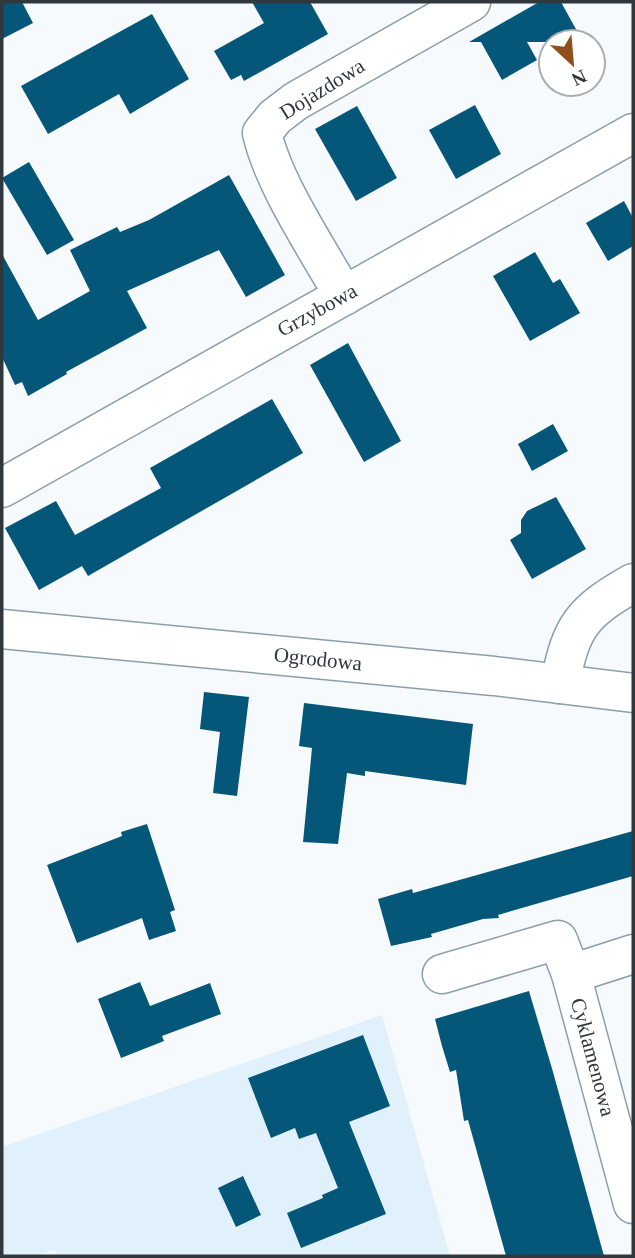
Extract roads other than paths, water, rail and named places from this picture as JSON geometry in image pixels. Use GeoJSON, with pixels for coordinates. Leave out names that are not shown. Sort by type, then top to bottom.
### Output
{"type":"FeatureCollection","features":[{"type":"Feature","properties":{"kind":"street","name":"Dojazdowa"},"geometry":{"type":"LineString","coordinates":[[344,296],[283,187],[267,154],[262,133],[275,117],[296,101],[471,2]]}},
{"type":"Feature","properties":{"kind":"street","name":"Grzybowa"},"geometry":{"type":"LineString","coordinates":[[2,488],[633,133]]}},
{"type":"Feature","properties":{"kind":"street"},"geometry":{"type":"LineString","coordinates":[[560,684],[567,648],[582,620],[605,600],[633,583]]}},
{"type":"Feature","properties":{"kind":"street","name":"Ogrodowa"},"geometry":{"type":"LineString","coordinates":[[2,629],[633,693]]}},
{"type":"Feature","properties":{"kind":"street"},"geometry":{"type":"LineString","coordinates":[[442,974],[558,940],[571,974]]}},
{"type":"Feature","properties":{"kind":"street","name":"Cyklamenowa"},"geometry":{"type":"LineString","coordinates":[[633,954],[571,974],[633,1203]]}}]}
